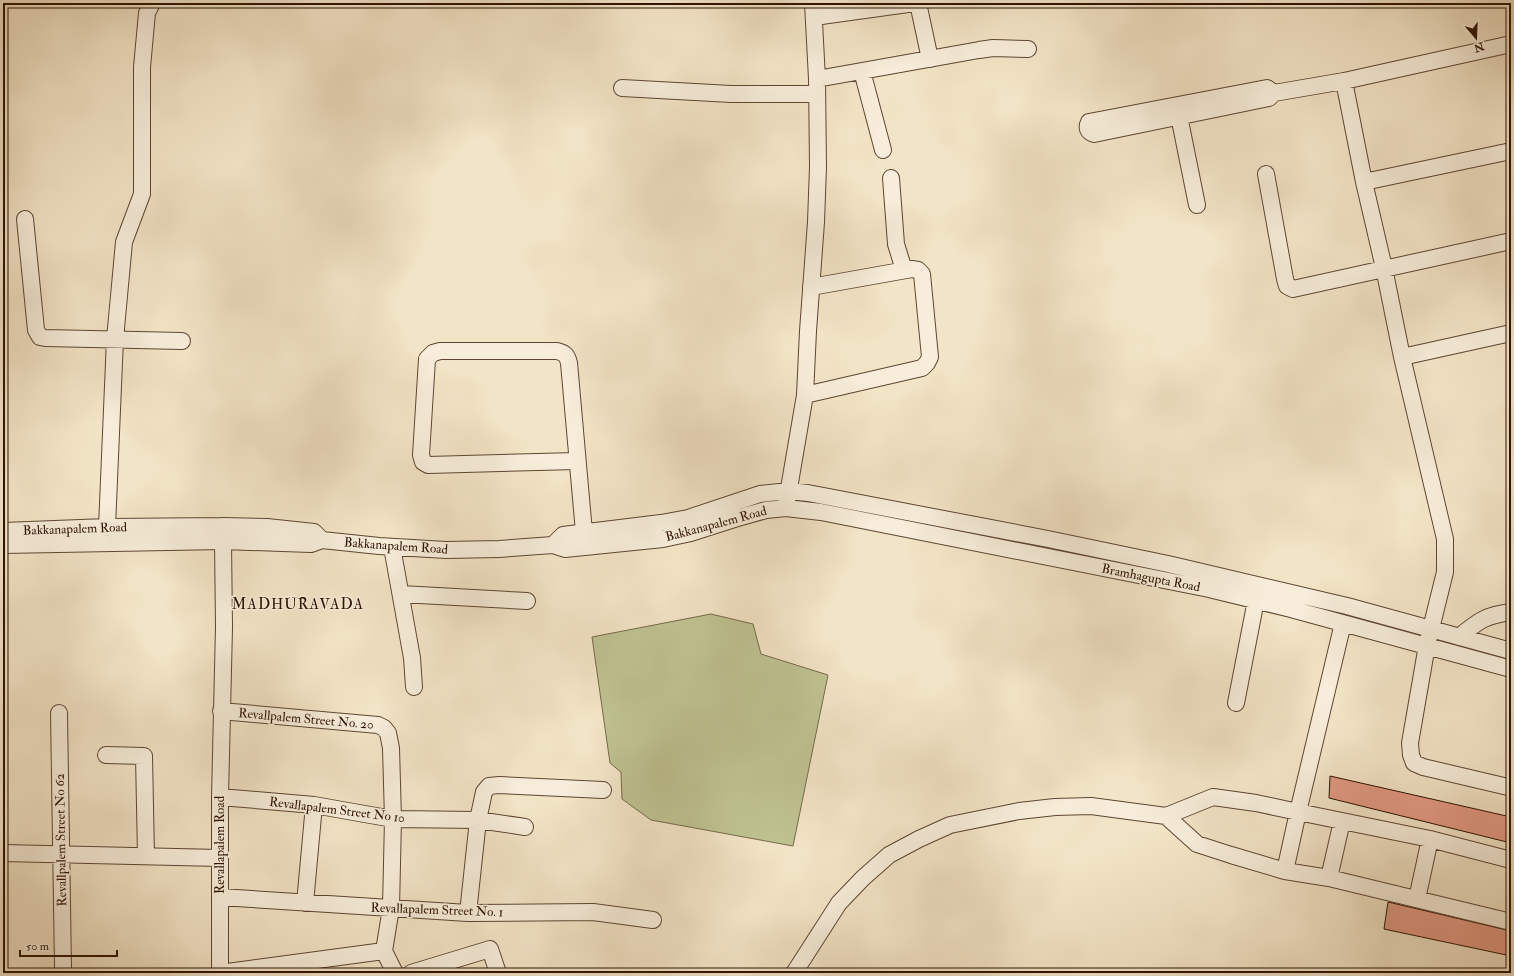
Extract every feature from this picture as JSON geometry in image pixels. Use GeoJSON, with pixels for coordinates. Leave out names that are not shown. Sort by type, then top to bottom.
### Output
{"type":"FeatureCollection","features":[{"type":"Feature","properties":{"kind":"street"},"geometry":{"type":"LineString","coordinates":[[107,527],[115,339],[124,242],[142,194],[142,68],[147,13],[152,3]]}},
{"type":"Feature","properties":{"kind":"street"},"geometry":{"type":"LineString","coordinates":[[786,508],[805,394],[817,175],[817,87],[814,10],[915,3]]}},
{"type":"Feature","properties":{"kind":"street"},"geometry":{"type":"LineString","coordinates":[[918,3],[930,59]]}},
{"type":"Feature","properties":{"kind":"street"},"geometry":{"type":"LineString","coordinates":[[1197,205],[1178,111],[1267,88],[1274,93],[1344,81],[1511,44]]}},
{"type":"Feature","properties":{"kind":"street"},"geometry":{"type":"LineString","coordinates":[[622,88],[731,94],[817,87],[862,71],[993,48],[1028,49]]}},
{"type":"Feature","properties":{"kind":"street"},"geometry":{"type":"LineString","coordinates":[[862,71],[883,150]]}},
{"type":"Feature","properties":{"kind":"street"},"geometry":{"type":"LineString","coordinates":[[1344,81],[1402,357],[1445,539],[1445,572],[1428,637],[1410,743],[1410,755],[1414,763],[1423,767],[1508,787]]}},
{"type":"Feature","properties":{"kind":"street"},"geometry":{"type":"LineString","coordinates":[[1364,182],[1511,151]]}},
{"type":"Feature","properties":{"kind":"street"},"geometry":{"type":"LineString","coordinates":[[1266,174],[1287,286],[1293,289],[1511,241]]}},
{"type":"Feature","properties":{"kind":"street"},"geometry":{"type":"LineString","coordinates":[[891,178],[896,244],[904,270]]}},
{"type":"Feature","properties":{"kind":"street"},"geometry":{"type":"LineString","coordinates":[[25,219],[36,330],[40,337],[182,341]]}},
{"type":"Feature","properties":{"kind":"street"},"geometry":{"type":"LineString","coordinates":[[805,394],[922,368],[927,364],[930,357],[922,274],[918,270],[904,270],[811,287]]}},
{"type":"Feature","properties":{"kind":"street"},"geometry":{"type":"LineString","coordinates":[[1402,357],[1511,333]]}},
{"type":"Feature","properties":{"kind":"street"},"geometry":{"type":"LineString","coordinates":[[578,460],[428,465],[424,462],[421,455],[427,359],[433,353],[440,351],[557,351],[564,353],[568,357],[578,460],[584,532]]}},
{"type":"Feature","properties":{"kind":"street","name":"Bramhagupta Road"},"geometry":{"type":"LineString","coordinates":[[553,545],[563,535],[688,518],[760,494],[788,491],[808,493],[1168,564],[1347,606],[1511,669]]}},
{"type":"Feature","properties":{"kind":"street","name":"Bakkanapalem Road"},"geometry":{"type":"LineString","coordinates":[[3,531],[107,527],[223,533],[266,527],[314,532],[322,540],[392,547],[446,550],[499,549],[553,545],[565,550],[663,539],[691,533],[766,510],[786,508]]}},
{"type":"Feature","properties":{"kind":"street","name":"Bramhagupta Road"},"geometry":{"type":"LineString","coordinates":[[786,508],[821,512],[886,524],[1209,589],[1343,623],[1428,637],[1458,637],[1511,651]]}},
{"type":"Feature","properties":{"kind":"street"},"geometry":{"type":"LineString","coordinates":[[3,544],[223,533]]}},
{"type":"Feature","properties":{"kind":"street","name":"Revallapalem Road"},"geometry":{"type":"LineString","coordinates":[[223,533],[224,626],[221,711],[219,973],[384,951]]}},
{"type":"Feature","properties":{"kind":"street"},"geometry":{"type":"LineString","coordinates":[[392,547],[412,658],[414,687]]}},
{"type":"Feature","properties":{"kind":"street"},"geometry":{"type":"LineString","coordinates":[[401,594],[527,601]]}},
{"type":"Feature","properties":{"kind":"street"},"geometry":{"type":"LineString","coordinates":[[1236,704],[1256,600]]}},
{"type":"Feature","properties":{"kind":"street"},"geometry":{"type":"LineString","coordinates":[[1458,637],[1478,621],[1490,616],[1511,612]]}},
{"type":"Feature","properties":{"kind":"street"},"geometry":{"type":"LineString","coordinates":[[1285,871],[1343,623]]}},
{"type":"Feature","properties":{"kind":"street","name":"Revallpalem Street No. 20"},"geometry":{"type":"LineString","coordinates":[[221,711],[378,725],[384,728],[388,733],[391,748],[393,819]]}},
{"type":"Feature","properties":{"kind":"street","name":"Revallpalem Street No 62"},"geometry":{"type":"LineString","coordinates":[[59,713],[63,968]]}},
{"type":"Feature","properties":{"kind":"street"},"geometry":{"type":"LineString","coordinates":[[106,755],[144,756],[146,856]]}},
{"type":"Feature","properties":{"kind":"street"},"geometry":{"type":"LineString","coordinates":[[468,913],[478,820],[484,792],[489,786],[499,785],[603,790]]}},
{"type":"Feature","properties":{"kind":"street","name":"Revallapalem Street No 10"},"geometry":{"type":"LineString","coordinates":[[220,797],[314,805],[393,819],[478,820],[525,827]]}},
{"type":"Feature","properties":{"kind":"street"},"geometry":{"type":"LineString","coordinates":[[794,973],[839,903],[863,878],[889,855],[944,828],[1019,811],[1055,807],[1091,806],[1166,816],[1212,797],[1256,803],[1430,839],[1511,860]]}},
{"type":"Feature","properties":{"kind":"street"},"geometry":{"type":"LineString","coordinates":[[305,903],[314,805]]}},
{"type":"Feature","properties":{"kind":"street"},"geometry":{"type":"LineString","coordinates":[[1166,816],[1197,844],[1231,855],[1285,871],[1329,878],[1511,922]]}},
{"type":"Feature","properties":{"kind":"street"},"geometry":{"type":"LineString","coordinates":[[393,819],[391,908],[384,951],[396,973]]}},
{"type":"Feature","properties":{"kind":"street"},"geometry":{"type":"LineString","coordinates":[[1329,878],[1342,821]]}},
{"type":"Feature","properties":{"kind":"street"},"geometry":{"type":"LineString","coordinates":[[1417,899],[1430,839]]}},
{"type":"Feature","properties":{"kind":"street"},"geometry":{"type":"LineString","coordinates":[[3,853],[220,858]]}},
{"type":"Feature","properties":{"kind":"street","name":"Revallapalem Street No. 1"},"geometry":{"type":"LineString","coordinates":[[220,897],[468,913],[593,912],[653,920]]}},
{"type":"Feature","properties":{"kind":"street"},"geometry":{"type":"LineString","coordinates":[[411,973],[490,949],[498,973]]}},
{"type":"Feature","properties":{"kind":"green space"},"geometry":{"type":"Polygon","coordinates":[[[711,614],[753,624],[761,654],[828,675],[793,846],[651,820],[622,799],[621,772],[610,763],[592,637],[711,614]]]}},
{"type":"Feature","properties":{"kind":"building"},"geometry":{"type":"Polygon","coordinates":[[[1330,776],[1511,817],[1511,843],[1329,798],[1330,776]]]}},
{"type":"Feature","properties":{"kind":"building"},"geometry":{"type":"Polygon","coordinates":[[[1388,902],[1511,931],[1511,956],[1384,929],[1388,902]]]}},
{"type":"Feature","properties":{"kind":"district","name":"MADHURAVADA"},"geometry":{"type":"Point","coordinates":[298,604]}}]}
